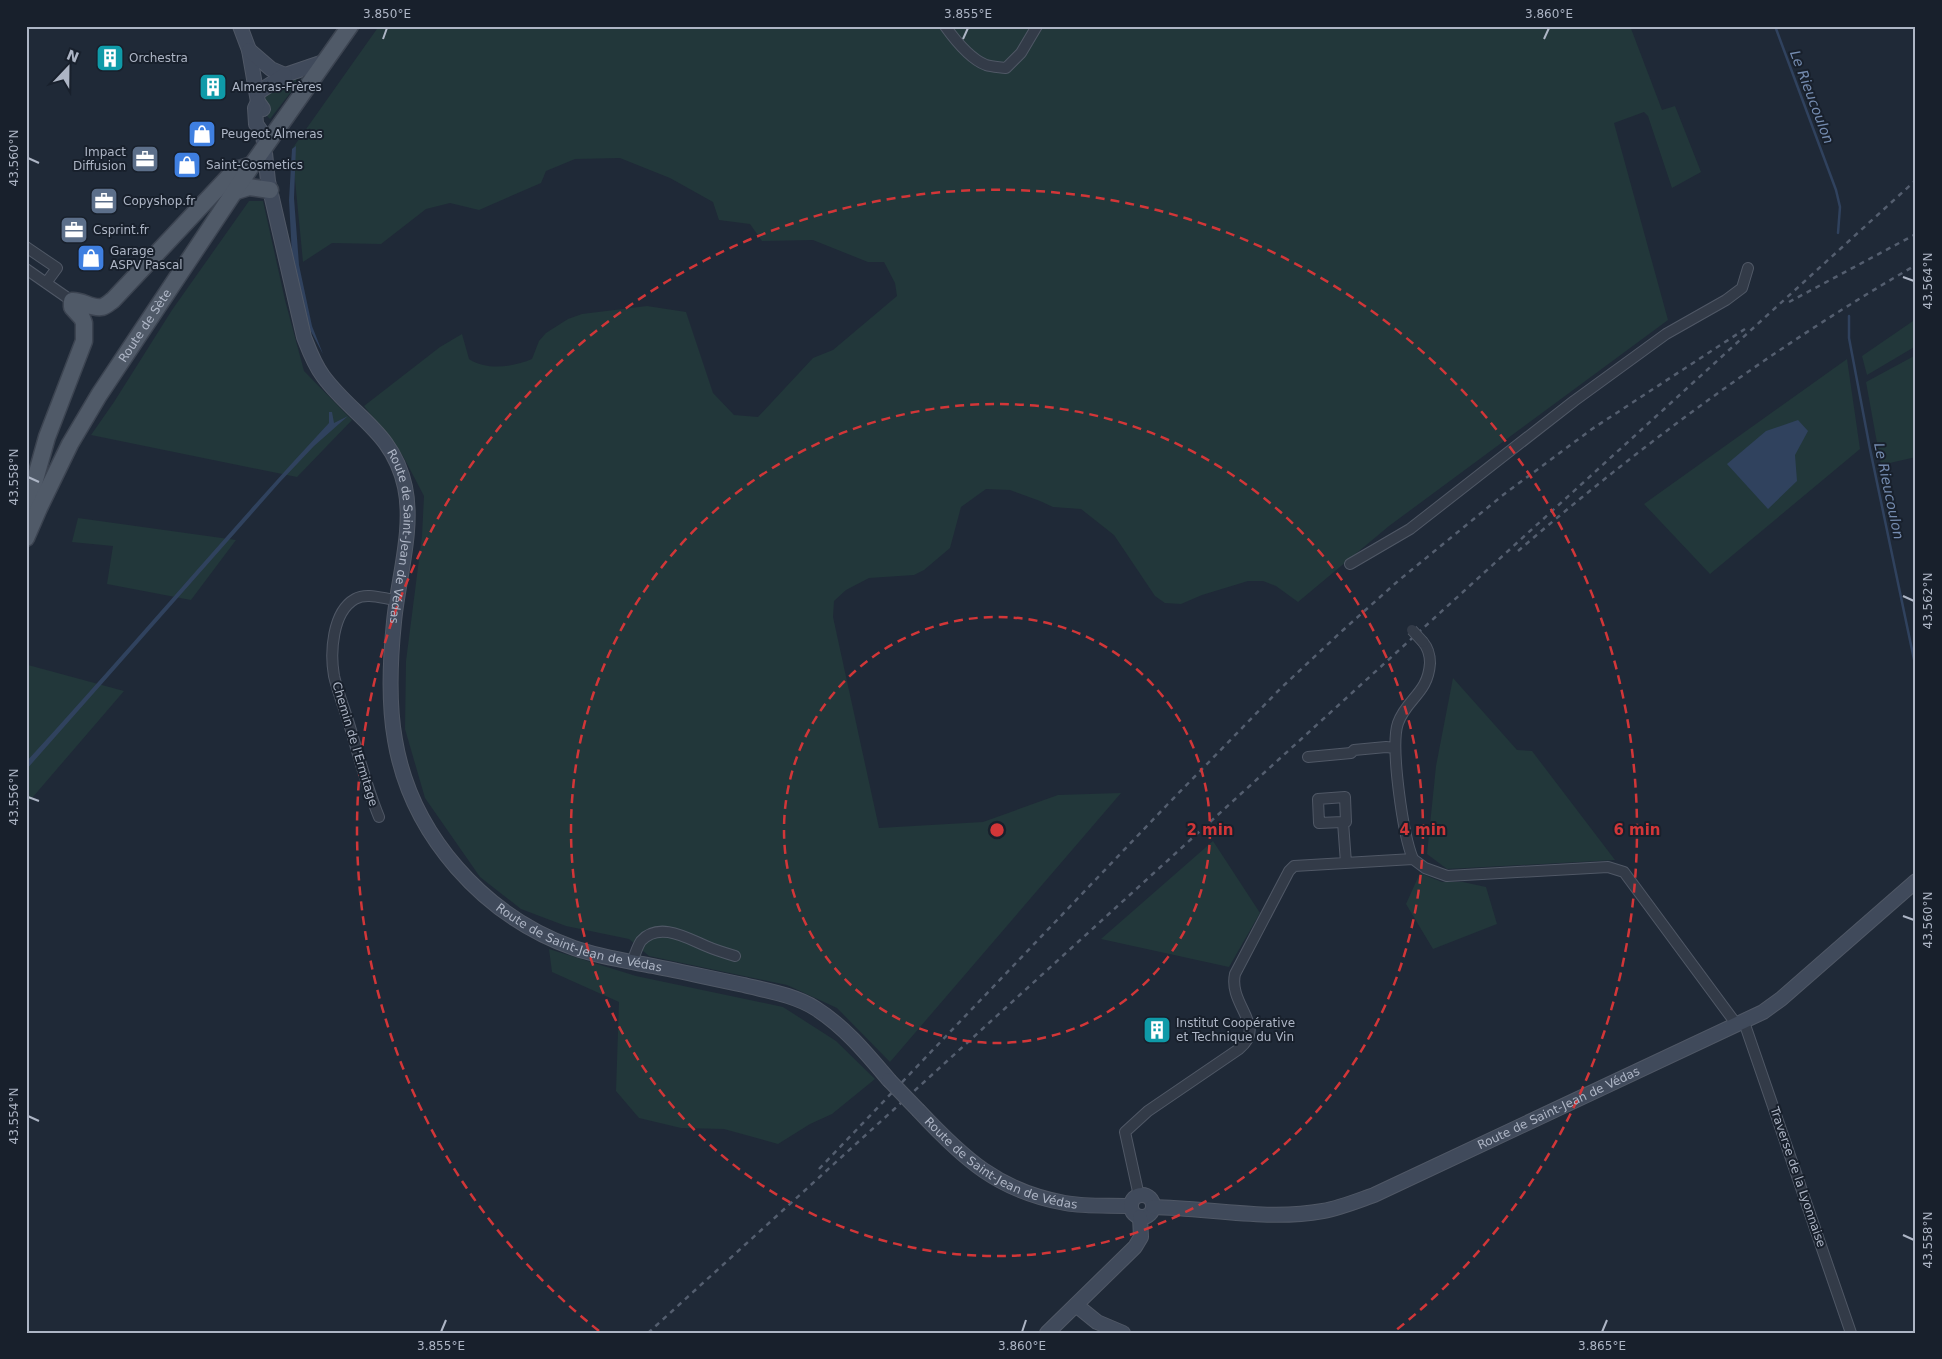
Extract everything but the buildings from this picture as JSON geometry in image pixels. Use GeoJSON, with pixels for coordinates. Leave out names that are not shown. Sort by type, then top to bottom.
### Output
{"type":"FeatureCollection","features":[{"type":"Feature","properties":{"kind":"main road","name":"Route de Sète"},"geometry":{"type":"LineString","coordinates":[[26,538],[62,460],[99,395],[252,165],[264,140],[326,61],[350,26]]}},
{"type":"Feature","properties":{"kind":"main road"},"geometry":{"type":"LineString","coordinates":[[26,512],[47,437],[84,341],[84,323],[72,307],[72,302],[78,300],[94,306],[102,306],[114,300],[235,170],[252,165]]}},
{"type":"Feature","properties":{"kind":"main road"},"geometry":{"type":"LineString","coordinates":[[234,192],[249,187],[270,190]]}},
{"type":"Feature","properties":{"kind":"street"},"geometry":{"type":"LineString","coordinates":[[240,26],[249,50],[258,98],[262,106],[266,127],[264,140],[270,190]]}},
{"type":"Feature","properties":{"kind":"street"},"geometry":{"type":"LineString","coordinates":[[945,26],[973,57],[985,65],[1006,68],[1021,52],[1037,26]]}},
{"type":"Feature","properties":{"kind":"street"},"geometry":{"type":"LineString","coordinates":[[249,50],[271,69],[285,75]]}},
{"type":"Feature","properties":{"kind":"street"},"geometry":{"type":"LineString","coordinates":[[258,98],[285,75],[326,61]]}},
{"type":"Feature","properties":{"kind":"street","name":"Route de Saint-Jean de Védas"},"geometry":{"type":"LineString","coordinates":[[270,190],[304,337],[311,355],[322,375],[386,441],[396,460],[404,484],[408,514],[396,600],[390,668],[391,708],[395,742],[404,778],[427,828],[458,870],[481,893],[509,915],[539,933],[571,947],[779,993],[803,1002],[837,1024],[963,1156],[991,1176],[1011,1186],[1039,1197],[1066,1204],[1135,1201]]}},
{"type":"Feature","properties":{"kind":"street"},"geometry":{"type":"LineString","coordinates":[[26,247],[57,268],[46,283]]}},
{"type":"Feature","properties":{"kind":"street"},"geometry":{"type":"LineString","coordinates":[[1350,564],[1410,529],[1574,401],[1666,334],[1726,300],[1742,288],[1748,268]]}},
{"type":"Feature","properties":{"kind":"street"},"geometry":{"type":"LineString","coordinates":[[26,269],[72,302]]}},
{"type":"Feature","properties":{"kind":"street","name":"Chemin de l'Ermitage"},"geometry":{"type":"LineString","coordinates":[[379,818],[370,795],[334,676],[334,640],[338,622],[346,606],[356,598],[373,596],[396,600]]}},
{"type":"Feature","properties":{"kind":"street"},"geometry":{"type":"LineString","coordinates":[[1140,1217],[1133,1212],[1135,1201],[1125,1132],[1148,1111],[1239,1049],[1248,1040],[1250,1035],[1249,1022],[1234,989],[1235,974],[1289,870],[1294,866],[1301,865],[1413,859],[1406,834],[1395,748],[1397,728],[1401,718],[1421,692],[1427,680],[1430,657],[1423,642],[1412,630]]}},
{"type":"Feature","properties":{"kind":"street"},"geometry":{"type":"LineString","coordinates":[[1308,757],[1351,753],[1354,750],[1395,748]]}},
{"type":"Feature","properties":{"kind":"street"},"geometry":{"type":"LineString","coordinates":[[1343,822],[1346,863]]}},
{"type":"Feature","properties":{"kind":"street","name":"Traverse de la Lyonnaise"},"geometry":{"type":"LineString","coordinates":[[1413,859],[1425,868],[1447,876],[1608,867],[1624,872],[1741,1024],[1851,1333]]}},
{"type":"Feature","properties":{"kind":"street","name":"Route de Saint-Jean de Védas"},"geometry":{"type":"LineString","coordinates":[[1153,1207],[1256,1214],[1293,1214],[1323,1211],[1345,1206],[1374,1195],[1763,1012],[1781,999],[1916,881]]}},
{"type":"Feature","properties":{"kind":"street"},"geometry":{"type":"LineString","coordinates":[[632,962],[644,938],[658,932],[683,936],[707,947],[735,956]]}},
{"type":"Feature","properties":{"kind":"street"},"geometry":{"type":"LineString","coordinates":[[1135,1201],[1149,1197],[1153,1207],[1151,1214],[1140,1217]]}},
{"type":"Feature","properties":{"kind":"street"},"geometry":{"type":"LineString","coordinates":[[1047,1333],[1135,1246],[1141,1237],[1140,1217]]}},
{"type":"Feature","properties":{"kind":"street"},"geometry":{"type":"LineString","coordinates":[[1076,1305],[1097,1322],[1123,1333]]}},
{"type":"Feature","properties":{"kind":"green space"},"geometry":{"type":"Polygon","coordinates":[[[379,26],[1630,26],[1662,110],[1675,106],[1701,172],[1672,188],[1648,116],[1644,112],[1614,123],[1668,320],[1389,526],[1298,602],[1276,586],[1263,581],[1248,581],[1202,595],[1181,604],[1165,603],[1155,596],[1114,535],[1081,509],[1053,507],[1010,490],[986,489],[961,507],[950,548],[924,570],[914,575],[869,578],[846,590],[834,601],[833,617],[879,828],[983,822],[1058,795],[1121,793],[890,1062],[837,1008],[787,985],[649,956],[629,939],[566,926],[521,909],[480,877],[425,798],[405,729],[406,661],[422,536],[424,496],[403,456],[364,406],[440,347],[462,334],[469,359],[484,365],[508,366],[532,359],[539,341],[546,333],[568,319],[582,314],[647,306],[686,312],[713,393],[734,415],[758,417],[813,358],[833,350],[897,296],[895,283],[884,262],[868,262],[813,240],[762,241],[750,224],[719,220],[713,202],[670,178],[620,158],[575,159],[546,171],[541,183],[479,210],[450,203],[426,209],[381,244],[332,243],[303,262],[292,149],[379,26]]]}},
{"type":"Feature","properties":{"kind":"green space"},"geometry":{"type":"Polygon","coordinates":[[[289,79],[301,79],[270,119],[267,116],[264,96],[289,79]]]}},
{"type":"Feature","properties":{"kind":"green space"},"geometry":{"type":"Polygon","coordinates":[[[249,201],[263,201],[285,300],[304,371],[352,420],[297,477],[91,435],[172,310],[249,201]]]}},
{"type":"Feature","properties":{"kind":"green space"},"geometry":{"type":"Polygon","coordinates":[[[1916,319],[1916,346],[1867,375],[1862,356],[1916,319]]]}},
{"type":"Feature","properties":{"kind":"green space"},"geometry":{"type":"Polygon","coordinates":[[[1916,355],[1916,457],[1881,465],[1866,382],[1916,355]]]}},
{"type":"Feature","properties":{"kind":"green space"},"geometry":{"type":"Polygon","coordinates":[[[1847,359],[1860,449],[1710,574],[1644,504],[1847,359]]]}},
{"type":"Feature","properties":{"kind":"green space"},"geometry":{"type":"Polygon","coordinates":[[[78,518],[236,540],[191,600],[107,584],[113,546],[72,542],[78,518]]]}},
{"type":"Feature","properties":{"kind":"green space"},"geometry":{"type":"Polygon","coordinates":[[[26,642],[28,665],[124,691],[26,805],[26,642]]]}},
{"type":"Feature","properties":{"kind":"green space"},"geometry":{"type":"Polygon","coordinates":[[[1453,678],[1517,750],[1532,751],[1615,860],[1447,869],[1427,854],[1436,766],[1453,678]]]}},
{"type":"Feature","properties":{"kind":"green space"},"geometry":{"type":"Polygon","coordinates":[[[1213,841],[1260,913],[1229,967],[1101,939],[1213,841]]]}},
{"type":"Feature","properties":{"kind":"green space"},"geometry":{"type":"Polygon","coordinates":[[[1420,873],[1442,882],[1463,882],[1486,887],[1497,924],[1433,949],[1406,904],[1420,873]]]}},
{"type":"Feature","properties":{"kind":"green space"},"geometry":{"type":"Polygon","coordinates":[[[549,949],[636,976],[783,1007],[836,1041],[875,1079],[832,1114],[810,1124],[778,1144],[724,1129],[681,1128],[639,1118],[616,1091],[619,1002],[552,972],[549,949]]]}},
{"type":"Feature","properties":{"kind":"water"},"geometry":{"type":"Polygon","coordinates":[[[296,146],[294,198],[299,265],[312,326],[323,354],[307,324],[292,256],[289,200],[292,149],[296,146]]]}},
{"type":"Feature","properties":{"kind":"water"},"geometry":{"type":"Polygon","coordinates":[[[329,412],[332,412],[334,423],[348,416],[314,446],[280,482],[26,770],[26,762],[329,423],[329,412]]]}},
{"type":"Feature","properties":{"kind":"water"},"geometry":{"type":"Polygon","coordinates":[[[1798,420],[1808,431],[1795,455],[1797,481],[1768,509],[1727,464],[1766,431],[1798,420]]]}},
{"type":"Feature","properties":{"kind":"waterway","name":"Le Rieucoulon"},"geometry":{"type":"LineString","coordinates":[[1775,26],[1836,190],[1840,207],[1838,233]]}},
{"type":"Feature","properties":{"kind":"waterway","name":"Le Rieucoulon"},"geometry":{"type":"LineString","coordinates":[[1849,316],[1849,338],[1870,449],[1916,669]]}},
{"type":"Feature","properties":{"kind":"railway"},"geometry":{"type":"LineString","coordinates":[[648,1333],[1916,180]]}},
{"type":"Feature","properties":{"kind":"railway"},"geometry":{"type":"LineString","coordinates":[[1789,302],[1916,234]]}},
{"type":"Feature","properties":{"kind":"railway"},"geometry":{"type":"LineString","coordinates":[[1518,551],[1661,435],[1760,363],[1863,296],[1916,265]]}},
{"type":"Feature","properties":{"kind":"railway"},"geometry":{"type":"LineString","coordinates":[[819,1169],[1167,805],[1280,689],[1342,631],[1398,581],[1503,495],[1592,429],[1745,329]]}},
{"type":"Feature","properties":{"kind":"place","name":"Orchestra"},"geometry":{"type":"Point","coordinates":[110,58]}},
{"type":"Feature","properties":{"kind":"place","name":"Almeras-Frères"},"geometry":{"type":"Point","coordinates":[213,87]}},
{"type":"Feature","properties":{"kind":"place","name":"Peugeot Almeras"},"geometry":{"type":"Point","coordinates":[202,134]}},
{"type":"Feature","properties":{"kind":"place","name":"Impact Diffusion"},"geometry":{"type":"Point","coordinates":[145,159]}},
{"type":"Feature","properties":{"kind":"place","name":"Saint-Cosmetics"},"geometry":{"type":"Point","coordinates":[187,165]}},
{"type":"Feature","properties":{"kind":"place","name":"Copyshop.fr"},"geometry":{"type":"Point","coordinates":[104,201]}},
{"type":"Feature","properties":{"kind":"place","name":"Csprint.fr"},"geometry":{"type":"Point","coordinates":[74,230]}},
{"type":"Feature","properties":{"kind":"place","name":"Garage ASPV Pascal"},"geometry":{"type":"Point","coordinates":[91,258]}},
{"type":"Feature","properties":{"kind":"place","name":"Institut Coopérative et Technique du Vin"},"geometry":{"type":"Point","coordinates":[1157,1030]}}]}
